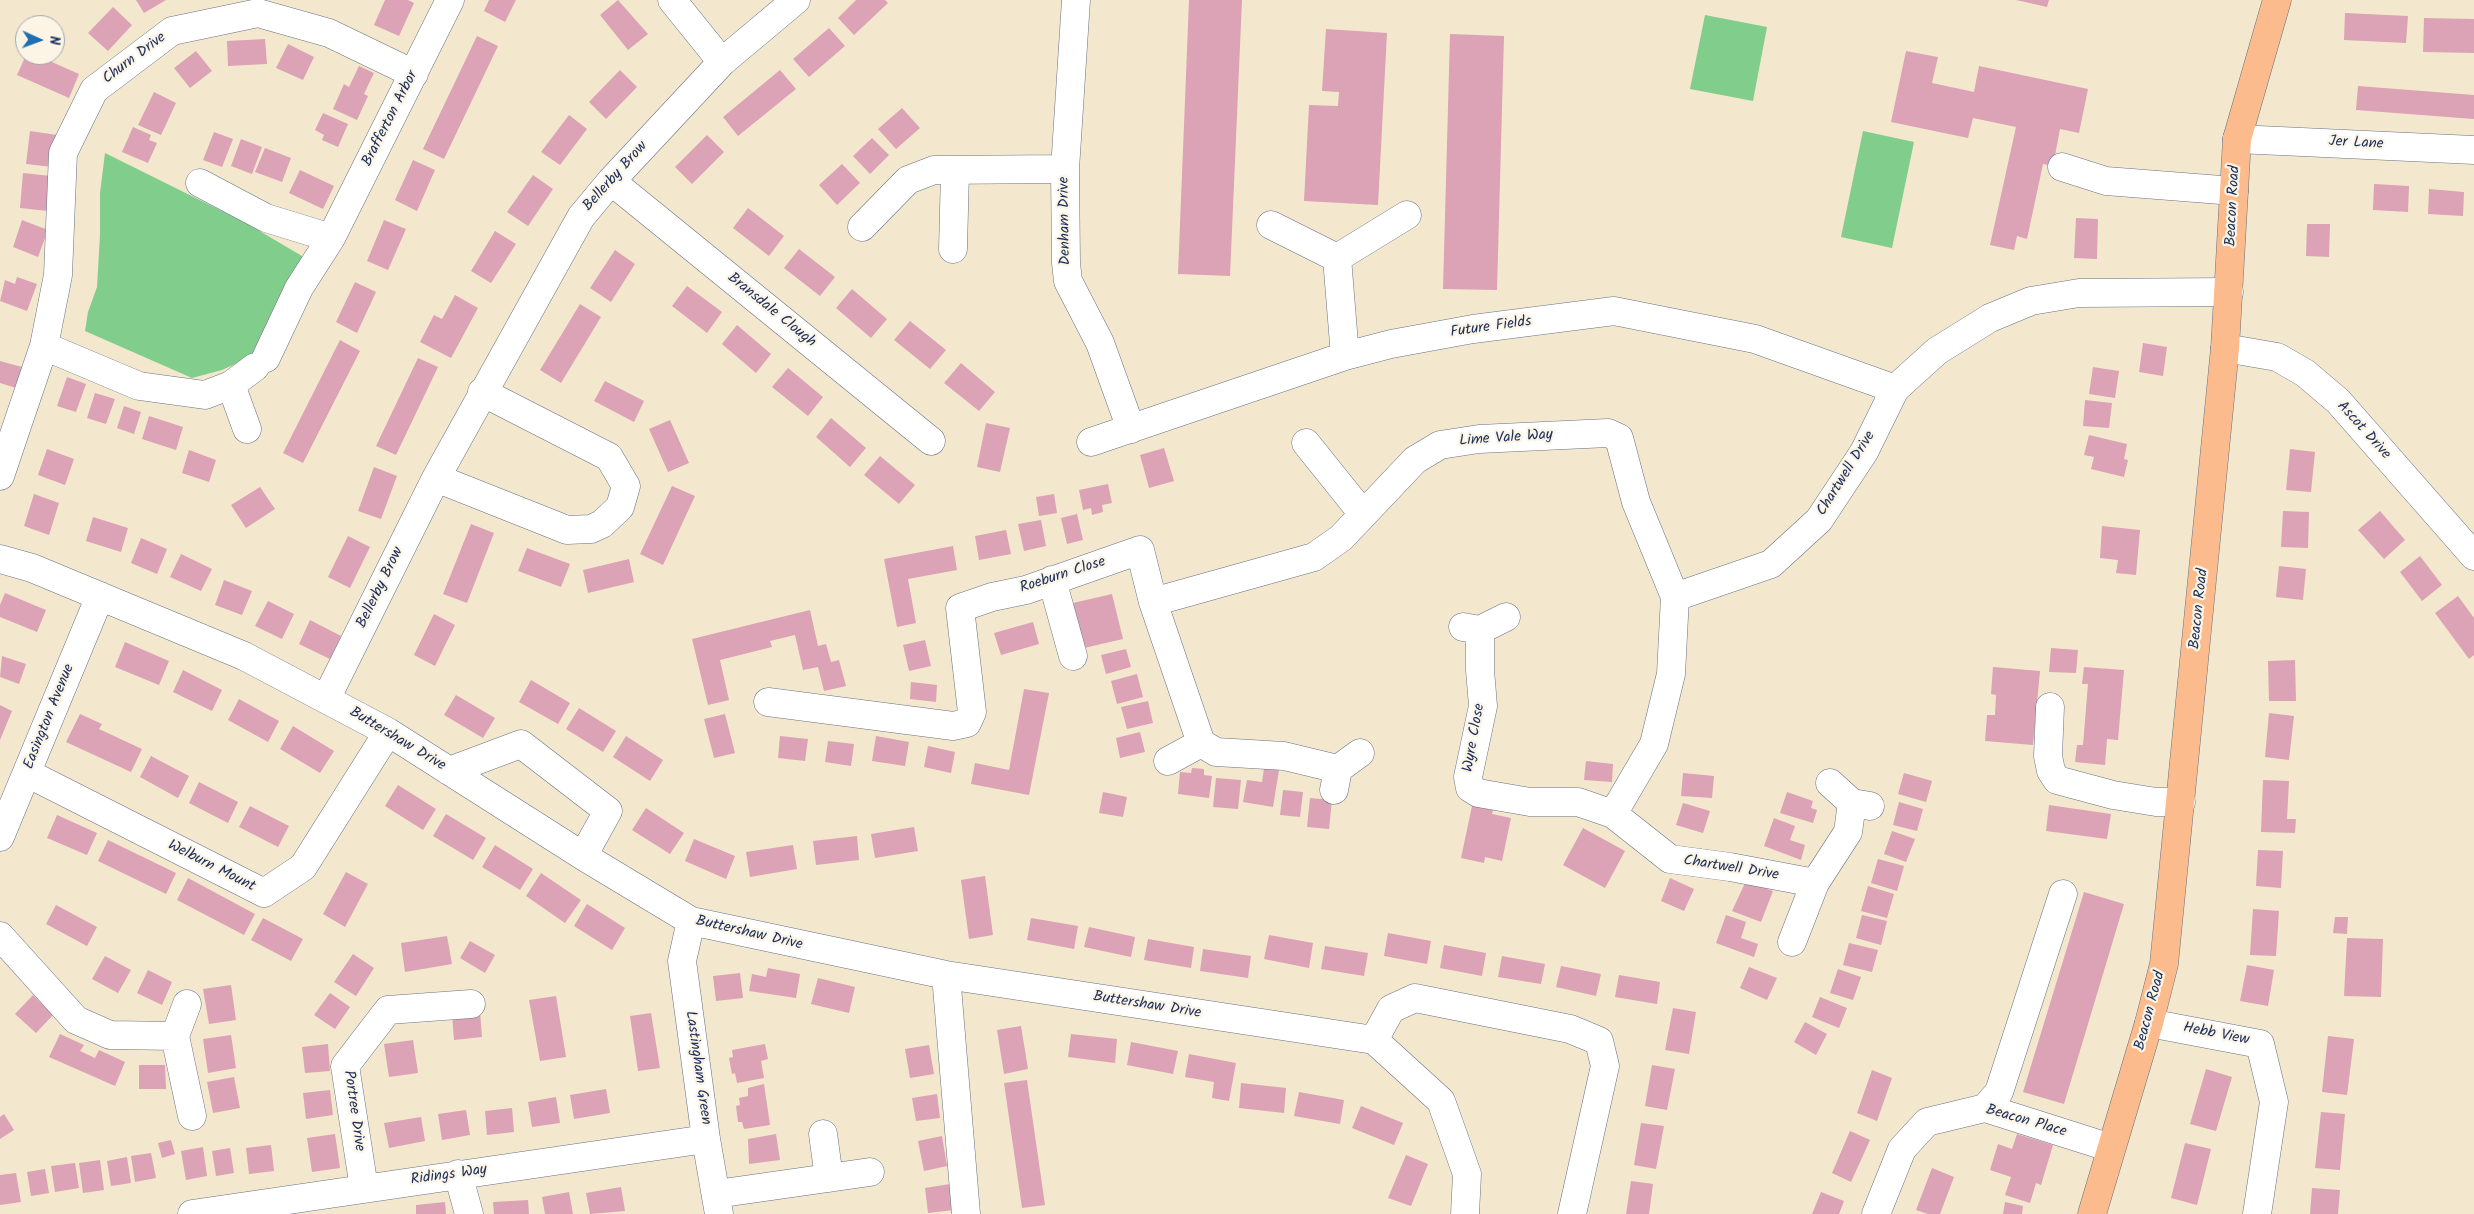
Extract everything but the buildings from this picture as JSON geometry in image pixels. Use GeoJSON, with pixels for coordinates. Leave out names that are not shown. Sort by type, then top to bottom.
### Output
{"type":"FeatureCollection","features":[{"type":"Feature","properties":{"kind":"main road","name":"Beacon Road"},"geometry":{"type":"LineString","coordinates":[[2092,1214],[2149,1023],[2164,964],[2225,348],[2237,138],[2277,0]]}},
{"type":"Feature","properties":{"kind":"street","name":"Brafferton Arbor"},"geometry":{"type":"LineString","coordinates":[[44,346],[139,386],[205,395],[231,385],[260,362],[299,288],[331,238],[450,0]]}},
{"type":"Feature","properties":{"kind":"street"},"geometry":{"type":"LineString","coordinates":[[672,0],[722,62]]}},
{"type":"Feature","properties":{"kind":"street","name":"Bellerby Brow"},"geometry":{"type":"LineString","coordinates":[[326,699],[436,478],[482,392],[581,217],[611,181],[722,62],[796,0]]}},
{"type":"Feature","properties":{"kind":"street","name":"Denham Drive"},"geometry":{"type":"LineString","coordinates":[[1076,0],[1065,169],[1066,263],[1068,281],[1100,343],[1131,428]]}},
{"type":"Feature","properties":{"kind":"street","name":"Churn Drive"},"geometry":{"type":"LineString","coordinates":[[0,476],[44,346],[58,275],[63,154],[94,90],[172,31],[258,13],[328,33],[414,74]]}},
{"type":"Feature","properties":{"kind":"street","name":"Jer Lane"},"geometry":{"type":"LineString","coordinates":[[2237,138],[2474,150]]}},
{"type":"Feature","properties":{"kind":"street"},"geometry":{"type":"LineString","coordinates":[[2062,167],[2106,181],[2234,191]]}},
{"type":"Feature","properties":{"kind":"street"},"geometry":{"type":"LineString","coordinates":[[862,227],[908,180],[945,171],[1065,169]]}},
{"type":"Feature","properties":{"kind":"street"},"geometry":{"type":"LineString","coordinates":[[945,171],[953,249]]}},
{"type":"Feature","properties":{"kind":"street","name":"Bransdale Clough"},"geometry":{"type":"LineString","coordinates":[[611,181],[931,441]]}},
{"type":"Feature","properties":{"kind":"street"},"geometry":{"type":"LineString","coordinates":[[200,183],[266,218],[331,238]]}},
{"type":"Feature","properties":{"kind":"street"},"geometry":{"type":"LineString","coordinates":[[1337,258],[1407,214]]}},
{"type":"Feature","properties":{"kind":"street"},"geometry":{"type":"LineString","coordinates":[[1271,225],[1337,258]]}},
{"type":"Feature","properties":{"kind":"street"},"geometry":{"type":"LineString","coordinates":[[1337,258],[1345,356]]}},
{"type":"Feature","properties":{"kind":"street","name":"Chartwell Drive"},"geometry":{"type":"LineString","coordinates":[[1675,597],[1772,564],[1819,520],[1864,452],[1895,390],[1937,351],[1990,318],[2031,301],[2079,293],[2229,292]]}},
{"type":"Feature","properties":{"kind":"street","name":"Future Fields"},"geometry":{"type":"LineString","coordinates":[[1091,442],[1345,356],[1391,344],[1473,329],[1614,311],[1755,339],[1895,390]]}},
{"type":"Feature","properties":{"kind":"street","name":"Ascot Drive"},"geometry":{"type":"LineString","coordinates":[[2225,348],[2277,357],[2305,373],[2338,401],[2474,556]]}},
{"type":"Feature","properties":{"kind":"street"},"geometry":{"type":"LineString","coordinates":[[231,385],[247,429]]}},
{"type":"Feature","properties":{"kind":"street"},"geometry":{"type":"LineString","coordinates":[[436,478],[567,530],[591,528],[602,524],[620,507],[626,486],[609,457],[482,392]]}},
{"type":"Feature","properties":{"kind":"street","name":"Lime Vale Way"},"geometry":{"type":"LineString","coordinates":[[1153,602],[1314,557],[1341,538],[1415,460],[1440,445],[1479,439],[1608,433],[1619,438],[1636,502],[1675,597]]}},
{"type":"Feature","properties":{"kind":"street"},"geometry":{"type":"LineString","coordinates":[[1306,443],[1363,514]]}},
{"type":"Feature","properties":{"kind":"street","name":"Roeburn Close"},"geometry":{"type":"LineString","coordinates":[[768,702],[953,726],[967,723],[972,712],[972,705],[960,608],[992,596],[1026,590],[1140,550],[1153,602],[1201,743]]}},
{"type":"Feature","properties":{"kind":"street","name":"Buttershaw Drive"},"geometry":{"type":"LineString","coordinates":[[0,558],[32,568],[244,656],[388,732],[583,856],[691,921],[708,927],[946,975],[1374,1040]]}},
{"type":"Feature","properties":{"kind":"street"},"geometry":{"type":"LineString","coordinates":[[1052,580],[1073,656]]}},
{"type":"Feature","properties":{"kind":"street","name":"Easington Avenue"},"geometry":{"type":"LineString","coordinates":[[0,837],[100,596]]}},
{"type":"Feature","properties":{"kind":"street"},"geometry":{"type":"LineString","coordinates":[[1613,814],[1654,744],[1671,674],[1675,597]]}},
{"type":"Feature","properties":{"kind":"street","name":"Wyre Close"},"geometry":{"type":"LineString","coordinates":[[1506,618],[1471,628],[1480,670],[1483,706],[1468,777],[1470,788],[1478,793],[1530,802],[1578,802],[1613,814]]}},
{"type":"Feature","properties":{"kind":"street"},"geometry":{"type":"LineString","coordinates":[[2050,707],[2048,756],[2051,771],[2057,780],[2113,796],[2156,802],[2181,802]]}},
{"type":"Feature","properties":{"kind":"street","name":"Welburn Mount"},"geometry":{"type":"LineString","coordinates":[[27,773],[264,894],[303,867],[388,732]]}},
{"type":"Feature","properties":{"kind":"street"},"geometry":{"type":"LineString","coordinates":[[1168,761],[1201,743],[1216,752],[1284,756],[1336,780],[1360,753]]}},
{"type":"Feature","properties":{"kind":"street"},"geometry":{"type":"LineString","coordinates":[[448,770],[521,744],[608,811],[583,856]]}},
{"type":"Feature","properties":{"kind":"street"},"geometry":{"type":"LineString","coordinates":[[1792,942],[1814,883],[1848,832],[1861,805],[1830,784]]}},
{"type":"Feature","properties":{"kind":"street","name":"Chartwell Drive"},"geometry":{"type":"LineString","coordinates":[[1613,814],[1670,859],[1730,867],[1814,883]]}},
{"type":"Feature","properties":{"kind":"street"},"geometry":{"type":"LineString","coordinates":[[1985,1108],[1999,1092],[2063,894]]}},
{"type":"Feature","properties":{"kind":"street","name":"Lastingham Green"},"geometry":{"type":"LineString","coordinates":[[691,921],[682,961],[706,1139],[718,1204]]}},
{"type":"Feature","properties":{"kind":"street"},"geometry":{"type":"LineString","coordinates":[[0,936],[76,1020],[110,1035],[175,1036]]}},
{"type":"Feature","properties":{"kind":"street"},"geometry":{"type":"LineString","coordinates":[[946,975],[966,1214]]}},
{"type":"Feature","properties":{"kind":"street"},"geometry":{"type":"LineString","coordinates":[[1465,1214],[1467,1174],[1441,1102],[1374,1040],[1392,1009],[1415,998],[1570,1029],[1599,1041],[1605,1066],[1572,1214]]}},
{"type":"Feature","properties":{"kind":"street"},"geometry":{"type":"LineString","coordinates":[[186,1004],[175,1036],[192,1116]]}},
{"type":"Feature","properties":{"kind":"street","name":"Portree Drive"},"geometry":{"type":"LineString","coordinates":[[364,1188],[345,1066],[388,1010],[471,1004]]}},
{"type":"Feature","properties":{"kind":"street","name":"Hebb View"},"geometry":{"type":"LineString","coordinates":[[2149,1023],[2260,1044],[2274,1102],[2257,1214]]}},
{"type":"Feature","properties":{"kind":"street","name":"Beacon Place"},"geometry":{"type":"LineString","coordinates":[[1876,1214],[1902,1150],[1927,1122],[1985,1108],[2111,1148]]}},
{"type":"Feature","properties":{"kind":"street"},"geometry":{"type":"LineString","coordinates":[[823,1134],[829,1178]]}},
{"type":"Feature","properties":{"kind":"street","name":"Ridings Way"},"geometry":{"type":"LineString","coordinates":[[192,1214],[261,1209],[364,1188],[706,1139]]}},
{"type":"Feature","properties":{"kind":"street"},"geometry":{"type":"LineString","coordinates":[[718,1204],[829,1178],[870,1172]]}},
{"type":"Feature","properties":{"kind":"street"},"geometry":{"type":"LineString","coordinates":[[458,1174],[469,1214]]}},
{"type":"Feature","properties":{"kind":"green space"},"geometry":{"type":"Polygon","coordinates":[[[1705,15],[1767,27],[1753,101],[1690,89],[1705,15]]]}},
{"type":"Feature","properties":{"kind":"green space"},"geometry":{"type":"Polygon","coordinates":[[[1863,131],[1914,142],[1892,248],[1841,237],[1863,131]]]}},
{"type":"Feature","properties":{"kind":"green space"},"geometry":{"type":"Polygon","coordinates":[[[105,153],[246,223],[307,259],[253,356],[222,370],[192,378],[85,331],[88,312],[97,287],[100,193],[105,153]]]}}]}
